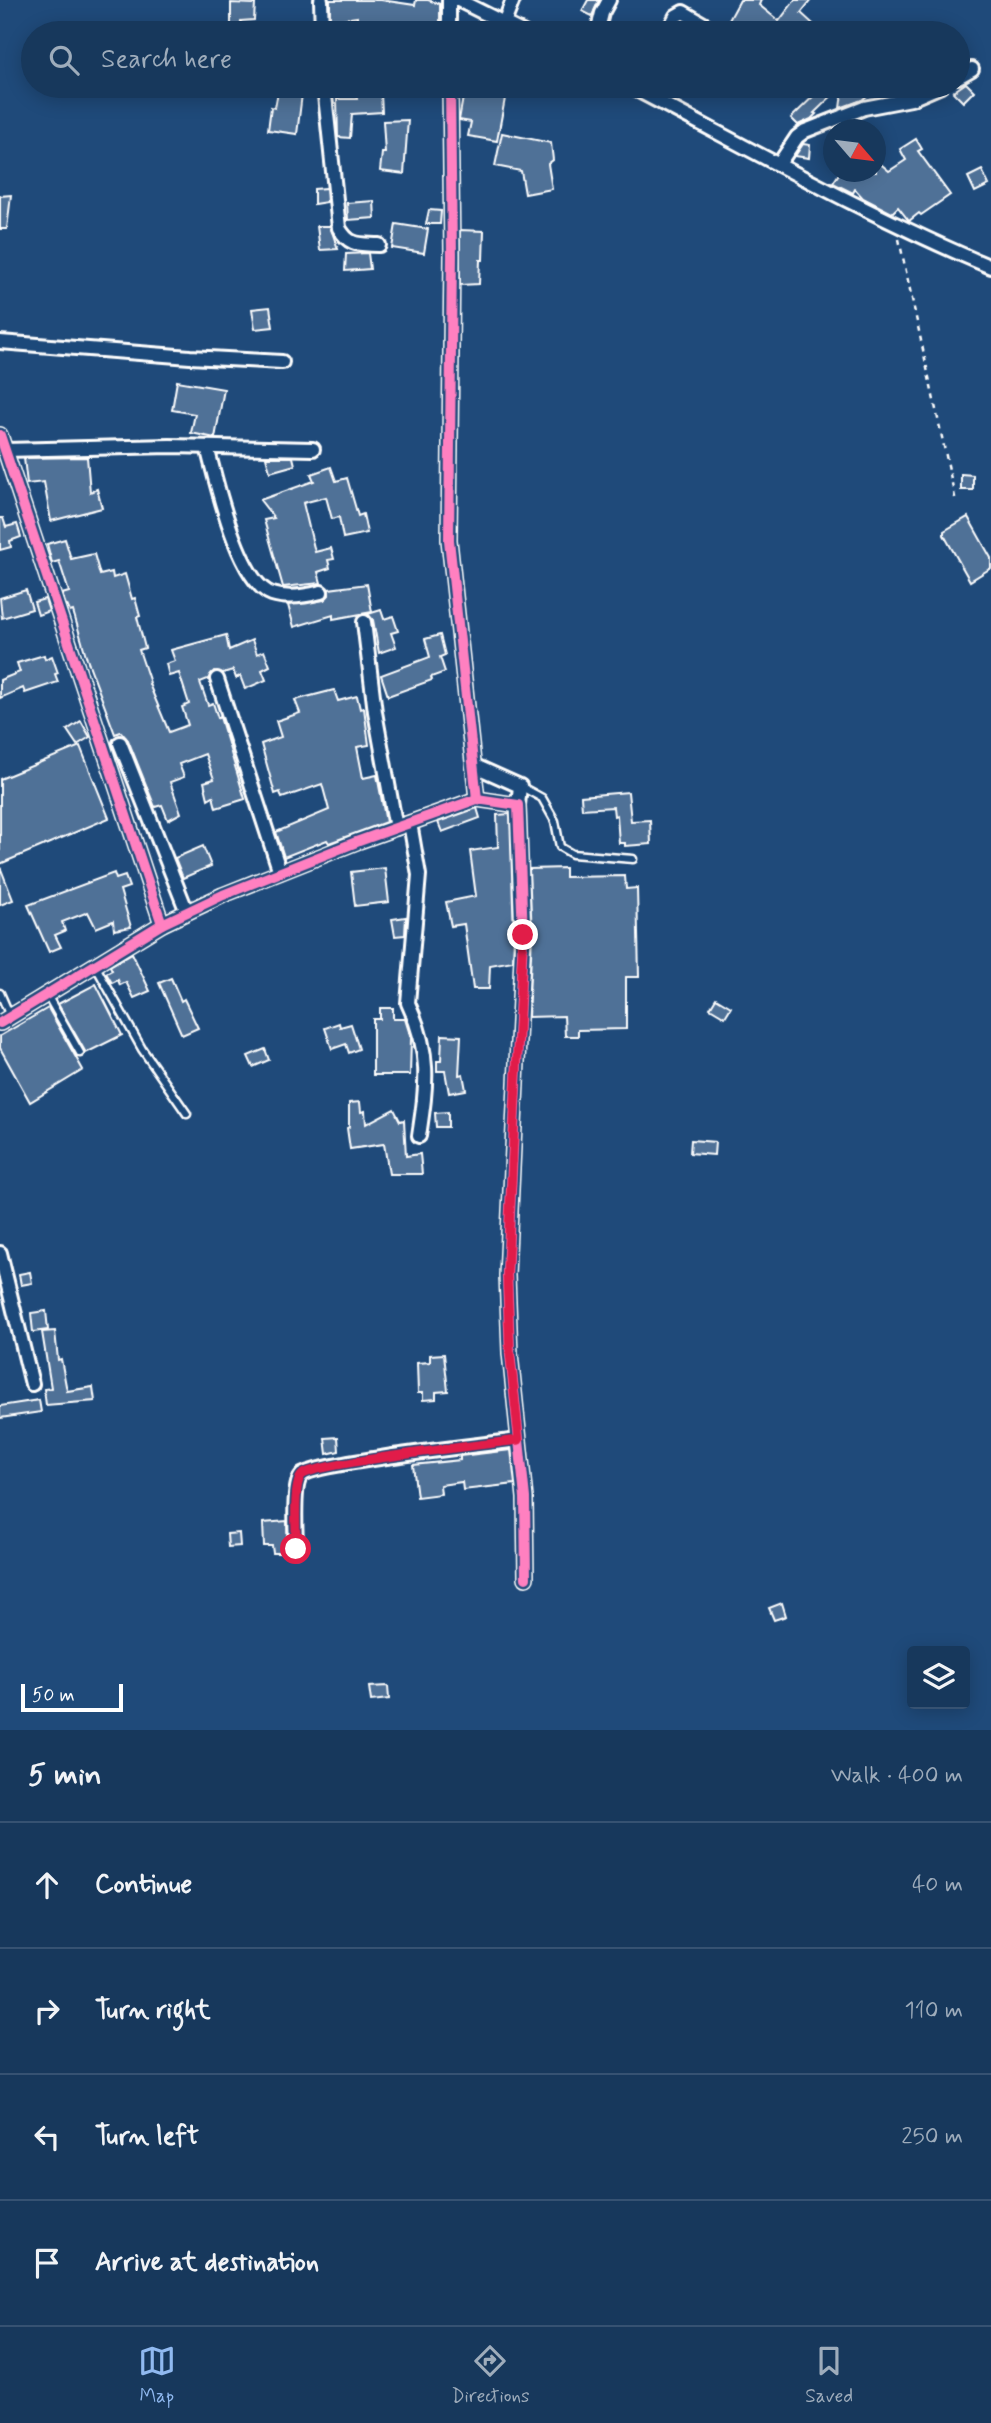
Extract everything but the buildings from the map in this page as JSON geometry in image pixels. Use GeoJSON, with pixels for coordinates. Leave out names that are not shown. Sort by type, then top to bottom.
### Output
{"type":"FeatureCollection","features":[{"type":"Feature","properties":{"kind":"street"},"geometry":{"type":"LineString","coordinates":[[321,0],[322,21]]}},
{"type":"Feature","properties":{"kind":"street"},"geometry":{"type":"LineString","coordinates":[[449,0],[449,21]]}},
{"type":"Feature","properties":{"kind":"street"},"geometry":{"type":"LineString","coordinates":[[458,0],[500,21]]}},
{"type":"Feature","properties":{"kind":"street"},"geometry":{"type":"LineString","coordinates":[[505,21],[513,0]]}},
{"type":"Feature","properties":{"kind":"street"},"geometry":{"type":"LineString","coordinates":[[600,21],[609,0]]}},
{"type":"Feature","properties":{"kind":"street"},"geometry":{"type":"LineString","coordinates":[[673,21],[683,12],[698,21]]}},
{"type":"Feature","properties":{"kind":"street"},"geometry":{"type":"LineString","coordinates":[[325,98],[339,228],[353,244],[379,245]]}},
{"type":"Feature","properties":{"kind":"street"},"geometry":{"type":"LineString","coordinates":[[450,98],[452,255],[449,540],[477,799]]}},
{"type":"Feature","properties":{"kind":"street"},"geometry":{"type":"LineString","coordinates":[[656,98],[897,225],[991,267]]}},
{"type":"Feature","properties":{"kind":"street"},"geometry":{"type":"LineString","coordinates":[[779,164],[797,137],[805,131],[864,108],[913,98]]}},
{"type":"Feature","properties":{"kind":"street"},"geometry":{"type":"LineString","coordinates":[[0,342],[282,362]]}},
{"type":"Feature","properties":{"kind":"street"},"geometry":{"type":"LineString","coordinates":[[0,435],[162,924]]}},
{"type":"Feature","properties":{"kind":"street"},"geometry":{"type":"LineString","coordinates":[[6,450],[207,447],[313,449]]}},
{"type":"Feature","properties":{"kind":"street"},"geometry":{"type":"LineString","coordinates":[[207,447],[228,523],[250,577],[271,594],[302,597],[321,592]]}},
{"type":"Feature","properties":{"kind":"street"},"geometry":{"type":"LineString","coordinates":[[364,622],[375,712],[396,828]]}},
{"type":"Feature","properties":{"kind":"street"},"geometry":{"type":"LineString","coordinates":[[217,678],[280,872]]}},
{"type":"Feature","properties":{"kind":"street"},"geometry":{"type":"LineString","coordinates":[[120,743],[187,912]]}},
{"type":"Feature","properties":{"kind":"street"},"geometry":{"type":"LineString","coordinates":[[473,765],[520,786],[518,805],[523,935],[507,1275],[510,1353],[525,1499],[526,1578]]}},
{"type":"Feature","properties":{"kind":"street"},"geometry":{"type":"LineString","coordinates":[[5,1020],[162,924],[223,895],[477,799],[518,805]]}},
{"type":"Feature","properties":{"kind":"street"},"geometry":{"type":"LineString","coordinates":[[410,823],[419,875],[408,1003],[417,1022],[427,1068],[419,1136]]}},
{"type":"Feature","properties":{"kind":"street"},"geometry":{"type":"LineString","coordinates":[[0,1252],[32,1384]]}},
{"type":"Feature","properties":{"kind":"street"},"geometry":{"type":"LineString","coordinates":[[296,1549],[296,1486],[302,1475],[314,1470],[372,1460],[519,1440]]}},
{"type":"Feature","properties":{"kind":"lane"},"geometry":{"type":"LineString","coordinates":[[520,786],[542,798],[555,821],[560,847],[572,854],[633,859]]}},
{"type":"Feature","properties":{"kind":"lane"},"geometry":{"type":"LineString","coordinates":[[95,965],[142,1049],[187,1114]]}},
{"type":"Feature","properties":{"kind":"lane"},"geometry":{"type":"LineString","coordinates":[[0,993],[5,1020]]}},
{"type":"Feature","properties":{"kind":"lane"},"geometry":{"type":"LineString","coordinates":[[47,995],[79,1053]]}},
{"type":"Feature","properties":{"kind":"path"},"geometry":{"type":"LineString","coordinates":[[897,225],[956,502]]}},
{"type":"Feature","properties":{"kind":"cycle path"},"geometry":{"type":"LineString","coordinates":[[450,98],[452,255],[449,540],[477,799]]}},
{"type":"Feature","properties":{"kind":"cycle path"},"geometry":{"type":"LineString","coordinates":[[0,435],[162,924]]}},
{"type":"Feature","properties":{"kind":"cycle path"},"geometry":{"type":"LineString","coordinates":[[0,1023],[162,924],[223,895],[359,841],[477,799],[518,805],[523,935],[507,1275],[510,1353],[525,1498],[526,1578]]}},
{"type":"Feature","properties":{"kind":"route"},"geometry":{"type":"LineString","coordinates":[[296,1549],[296,1486],[302,1475],[314,1470],[372,1460],[519,1440],[510,1353],[507,1275],[523,935]]}}]}
